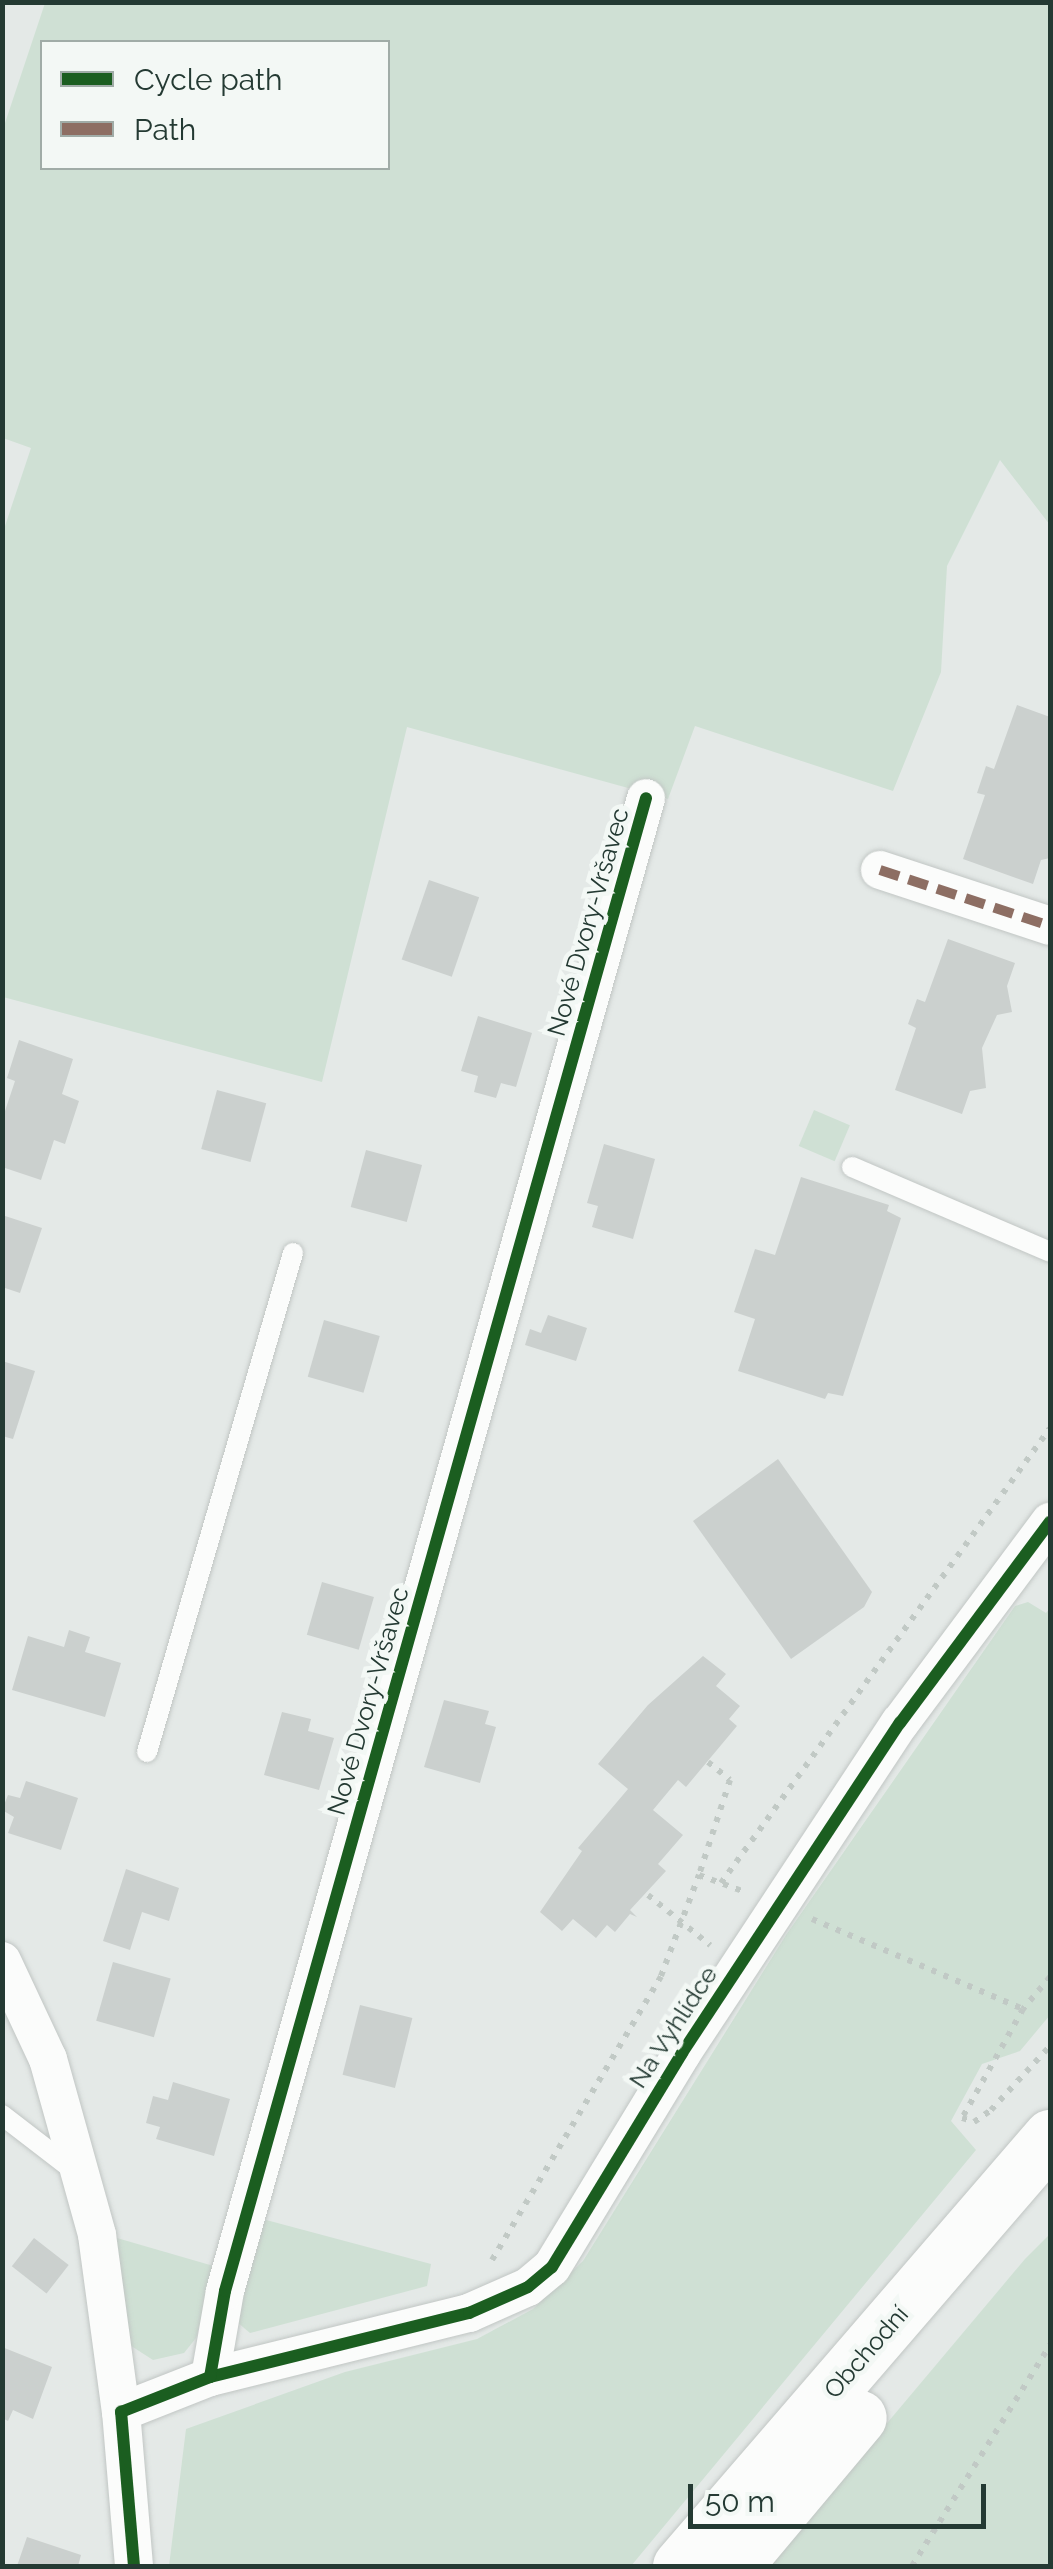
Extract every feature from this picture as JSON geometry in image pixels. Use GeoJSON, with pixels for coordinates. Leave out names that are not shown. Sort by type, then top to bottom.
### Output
{"type":"FeatureCollection","features":[{"type":"Feature","properties":{"kind":"main road","name":"Obchodní"},"geometry":{"type":"LineString","coordinates":[[680,2566],[1050,2137]]}},
{"type":"Feature","properties":{"kind":"main road","name":"Obchodní"},"geometry":{"type":"LineString","coordinates":[[734,2566],[1050,2188]]}},
{"type":"Feature","properties":{"kind":"street","name":"Nové Dvory-Vršavec"},"geometry":{"type":"LineString","coordinates":[[210,2377],[225,2291],[646,798]]}},
{"type":"Feature","properties":{"kind":"street"},"geometry":{"type":"LineString","coordinates":[[880,870],[1050,926]]}},
{"type":"Feature","properties":{"kind":"street","name":"Na Vyhlídce"},"geometry":{"type":"LineString","coordinates":[[210,2377],[469,2313],[528,2287],[552,2266],[738,1967],[900,1723],[1050,1522]]}},
{"type":"Feature","properties":{"kind":"street"},"geometry":{"type":"LineString","coordinates":[[2,1960],[48,2058],[97,2235],[121,2412],[134,2566]]}},
{"type":"Feature","properties":{"kind":"street"},"geometry":{"type":"LineString","coordinates":[[121,2412],[210,2377]]}},
{"type":"Feature","properties":{"kind":"lane"},"geometry":{"type":"LineString","coordinates":[[852,1167],[1050,1252]]}},
{"type":"Feature","properties":{"kind":"lane"},"geometry":{"type":"LineString","coordinates":[[147,1752],[293,1253]]}},
{"type":"Feature","properties":{"kind":"lane"},"geometry":{"type":"LineString","coordinates":[[2,2115],[81,2176]]}},
{"type":"Feature","properties":{"kind":"path"},"geometry":{"type":"LineString","coordinates":[[721,1883],[1050,1428]]}},
{"type":"Feature","properties":{"kind":"path"},"geometry":{"type":"LineString","coordinates":[[483,2276],[661,1976],[700,1875]]}},
{"type":"Feature","properties":{"kind":"path"},"geometry":{"type":"LineString","coordinates":[[648,1895],[738,1967]]}},
{"type":"Feature","properties":{"kind":"path"},"geometry":{"type":"LineString","coordinates":[[1050,1978],[1023,2008],[962,2118],[974,2122],[991,2110],[1050,2046]]}},
{"type":"Feature","properties":{"kind":"path"},"geometry":{"type":"LineString","coordinates":[[912,2566],[1050,2345]]}},
{"type":"Feature","properties":{"kind":"green space"},"geometry":{"type":"Polygon","coordinates":[[[45,3],[1050,3],[1050,525],[1000,460],[947,566],[941,672],[893,791],[695,726],[668,799],[407,727],[322,1082],[3,997],[2,535],[31,448],[3,438],[3,129],[45,3]]]}},
{"type":"Feature","properties":{"kind":"green space"},"geometry":{"type":"Polygon","coordinates":[[[814,1110],[850,1125],[835,1161],[799,1146],[814,1110]]]}},
{"type":"Feature","properties":{"kind":"green space"},"geometry":{"type":"Polygon","coordinates":[[[1028,1602],[1046,1613],[1050,1608],[1050,2015],[1020,2051],[982,2064],[951,2121],[976,2150],[631,2566],[169,2566],[186,2429],[345,2372],[477,2339],[533,2309],[583,2261],[786,1935],[1015,1606],[1028,1602]]]}},
{"type":"Feature","properties":{"kind":"green space"},"geometry":{"type":"Polygon","coordinates":[[[255,2217],[431,2264],[427,2286],[250,2333],[237,2322],[255,2217]]]}},
{"type":"Feature","properties":{"kind":"green space"},"geometry":{"type":"Polygon","coordinates":[[[1050,2234],[1050,2566],[767,2566],[1025,2259],[1050,2234]]]}},
{"type":"Feature","properties":{"kind":"green space"},"geometry":{"type":"Polygon","coordinates":[[[110,2236],[217,2267],[196,2338],[184,2353],[153,2360],[122,2340],[110,2236]]]}},
{"type":"Feature","properties":{"kind":"building"},"geometry":{"type":"Polygon","coordinates":[[[1017,705],[1050,717],[1050,858],[1041,860],[1033,884],[963,859],[985,795],[977,793],[986,766],[994,769],[1017,705]]]}},
{"type":"Feature","properties":{"kind":"building"},"geometry":{"type":"Polygon","coordinates":[[[429,880],[479,897],[452,977],[402,959],[429,880]]]}},
{"type":"Feature","properties":{"kind":"building"},"geometry":{"type":"Polygon","coordinates":[[[948,939],[1015,963],[1007,986],[1012,1012],[997,1015],[982,1048],[986,1088],[970,1091],[962,1114],[895,1090],[916,1028],[908,1024],[917,999],[925,1002],[948,939]]]}},
{"type":"Feature","properties":{"kind":"building"},"geometry":{"type":"Polygon","coordinates":[[[478,1016],[532,1033],[516,1087],[501,1083],[496,1098],[474,1092],[478,1076],[461,1071],[478,1016]]]}},
{"type":"Feature","properties":{"kind":"building"},"geometry":{"type":"Polygon","coordinates":[[[19,1040],[73,1059],[62,1094],[79,1101],[65,1144],[54,1140],[41,1180],[2,1167],[2,1120],[15,1081],[7,1078],[19,1040]]]}},
{"type":"Feature","properties":{"kind":"building"},"geometry":{"type":"Polygon","coordinates":[[[217,1090],[266,1103],[250,1162],[201,1149],[217,1090]]]}},
{"type":"Feature","properties":{"kind":"building"},"geometry":{"type":"Polygon","coordinates":[[[604,1144],[655,1159],[633,1239],[592,1227],[598,1206],[587,1203],[604,1144]]]}},
{"type":"Feature","properties":{"kind":"building"},"geometry":{"type":"Polygon","coordinates":[[[366,1150],[422,1165],[407,1222],[351,1207],[366,1150]]]}},
{"type":"Feature","properties":{"kind":"building"},"geometry":{"type":"Polygon","coordinates":[[[801,1177],[889,1205],[887,1211],[901,1218],[843,1396],[828,1393],[825,1399],[738,1371],[755,1319],[734,1312],[755,1249],[775,1255],[801,1177]]]}},
{"type":"Feature","properties":{"kind":"building"},"geometry":{"type":"Polygon","coordinates":[[[2,1215],[42,1228],[20,1293],[2,1287],[2,1215]]]}},
{"type":"Feature","properties":{"kind":"building"},"geometry":{"type":"Polygon","coordinates":[[[548,1315],[587,1328],[576,1361],[525,1345],[530,1329],[541,1333],[548,1315]]]}},
{"type":"Feature","properties":{"kind":"building"},"geometry":{"type":"Polygon","coordinates":[[[324,1320],[380,1336],[363,1393],[308,1377],[324,1320]]]}},
{"type":"Feature","properties":{"kind":"building"},"geometry":{"type":"Polygon","coordinates":[[[2,1361],[35,1371],[13,1439],[2,1436],[2,1361]]]}},
{"type":"Feature","properties":{"kind":"building"},"geometry":{"type":"Polygon","coordinates":[[[778,1459],[872,1592],[864,1607],[791,1659],[693,1521],[778,1459]]]}},
{"type":"Feature","properties":{"kind":"building"},"geometry":{"type":"Polygon","coordinates":[[[322,1582],[374,1597],[359,1650],[307,1635],[322,1582]]]}},
{"type":"Feature","properties":{"kind":"building"},"geometry":{"type":"Polygon","coordinates":[[[69,1630],[90,1637],[85,1652],[121,1663],[105,1717],[12,1690],[28,1636],[64,1647],[69,1630]]]}},
{"type":"Feature","properties":{"kind":"building"},"geometry":{"type":"Polygon","coordinates":[[[703,1656],[726,1674],[716,1686],[740,1706],[729,1719],[737,1726],[686,1787],[678,1780],[653,1810],[683,1835],[658,1864],[666,1871],[630,1910],[637,1917],[630,1914],[615,1932],[607,1925],[596,1938],[573,1919],[562,1931],[540,1912],[582,1851],[578,1848],[628,1789],[598,1764],[648,1705],[703,1656]]]}},
{"type":"Feature","properties":{"kind":"building"},"geometry":{"type":"Polygon","coordinates":[[[444,1700],[489,1711],[485,1724],[496,1727],[480,1783],[424,1767],[444,1700]]]}},
{"type":"Feature","properties":{"kind":"building"},"geometry":{"type":"Polygon","coordinates":[[[282,1712],[311,1719],[308,1731],[334,1738],[319,1790],[264,1775],[282,1712]]]}},
{"type":"Feature","properties":{"kind":"building"},"geometry":{"type":"Polygon","coordinates":[[[26,1781],[78,1798],[61,1850],[8,1833],[14,1817],[2,1810],[8,1795],[20,1798],[26,1781]]]}},
{"type":"Feature","properties":{"kind":"building"},"geometry":{"type":"Polygon","coordinates":[[[126,1869],[179,1888],[169,1921],[142,1912],[130,1950],[103,1941],[126,1869]]]}},
{"type":"Feature","properties":{"kind":"building"},"geometry":{"type":"Polygon","coordinates":[[[113,1962],[171,1979],[154,2037],[96,2021],[113,1962]]]}},
{"type":"Feature","properties":{"kind":"building"},"geometry":{"type":"Polygon","coordinates":[[[360,2005],[412,2018],[395,2088],[343,2075],[360,2005]]]}},
{"type":"Feature","properties":{"kind":"building"},"geometry":{"type":"Polygon","coordinates":[[[173,2082],[230,2099],[214,2156],[156,2139],[160,2127],[146,2123],[153,2096],[168,2100],[173,2082]]]}},
{"type":"Feature","properties":{"kind":"building"},"geometry":{"type":"Polygon","coordinates":[[[34,2238],[69,2265],[47,2293],[12,2266],[34,2238]]]}},
{"type":"Feature","properties":{"kind":"building"},"geometry":{"type":"Polygon","coordinates":[[[2,2347],[52,2367],[33,2419],[13,2410],[8,2421],[2,2418],[2,2347]]]}},
{"type":"Feature","properties":{"kind":"building"},"geometry":{"type":"Polygon","coordinates":[[[27,2537],[81,2555],[78,2566],[17,2566],[27,2537]]]}},
{"type":"Feature","properties":{"kind":"marked path"},"geometry":{"type":"LineString","coordinates":[[880,870],[1050,926]]}},
{"type":"Feature","properties":{"kind":"cycle path"},"geometry":{"type":"LineString","coordinates":[[134,2566],[121,2412],[210,2377],[225,2291],[646,798]]}},
{"type":"Feature","properties":{"kind":"cycle path"},"geometry":{"type":"LineString","coordinates":[[210,2377],[469,2313],[528,2287],[552,2267],[682,2053],[900,1723],[1050,1522]]}}]}
